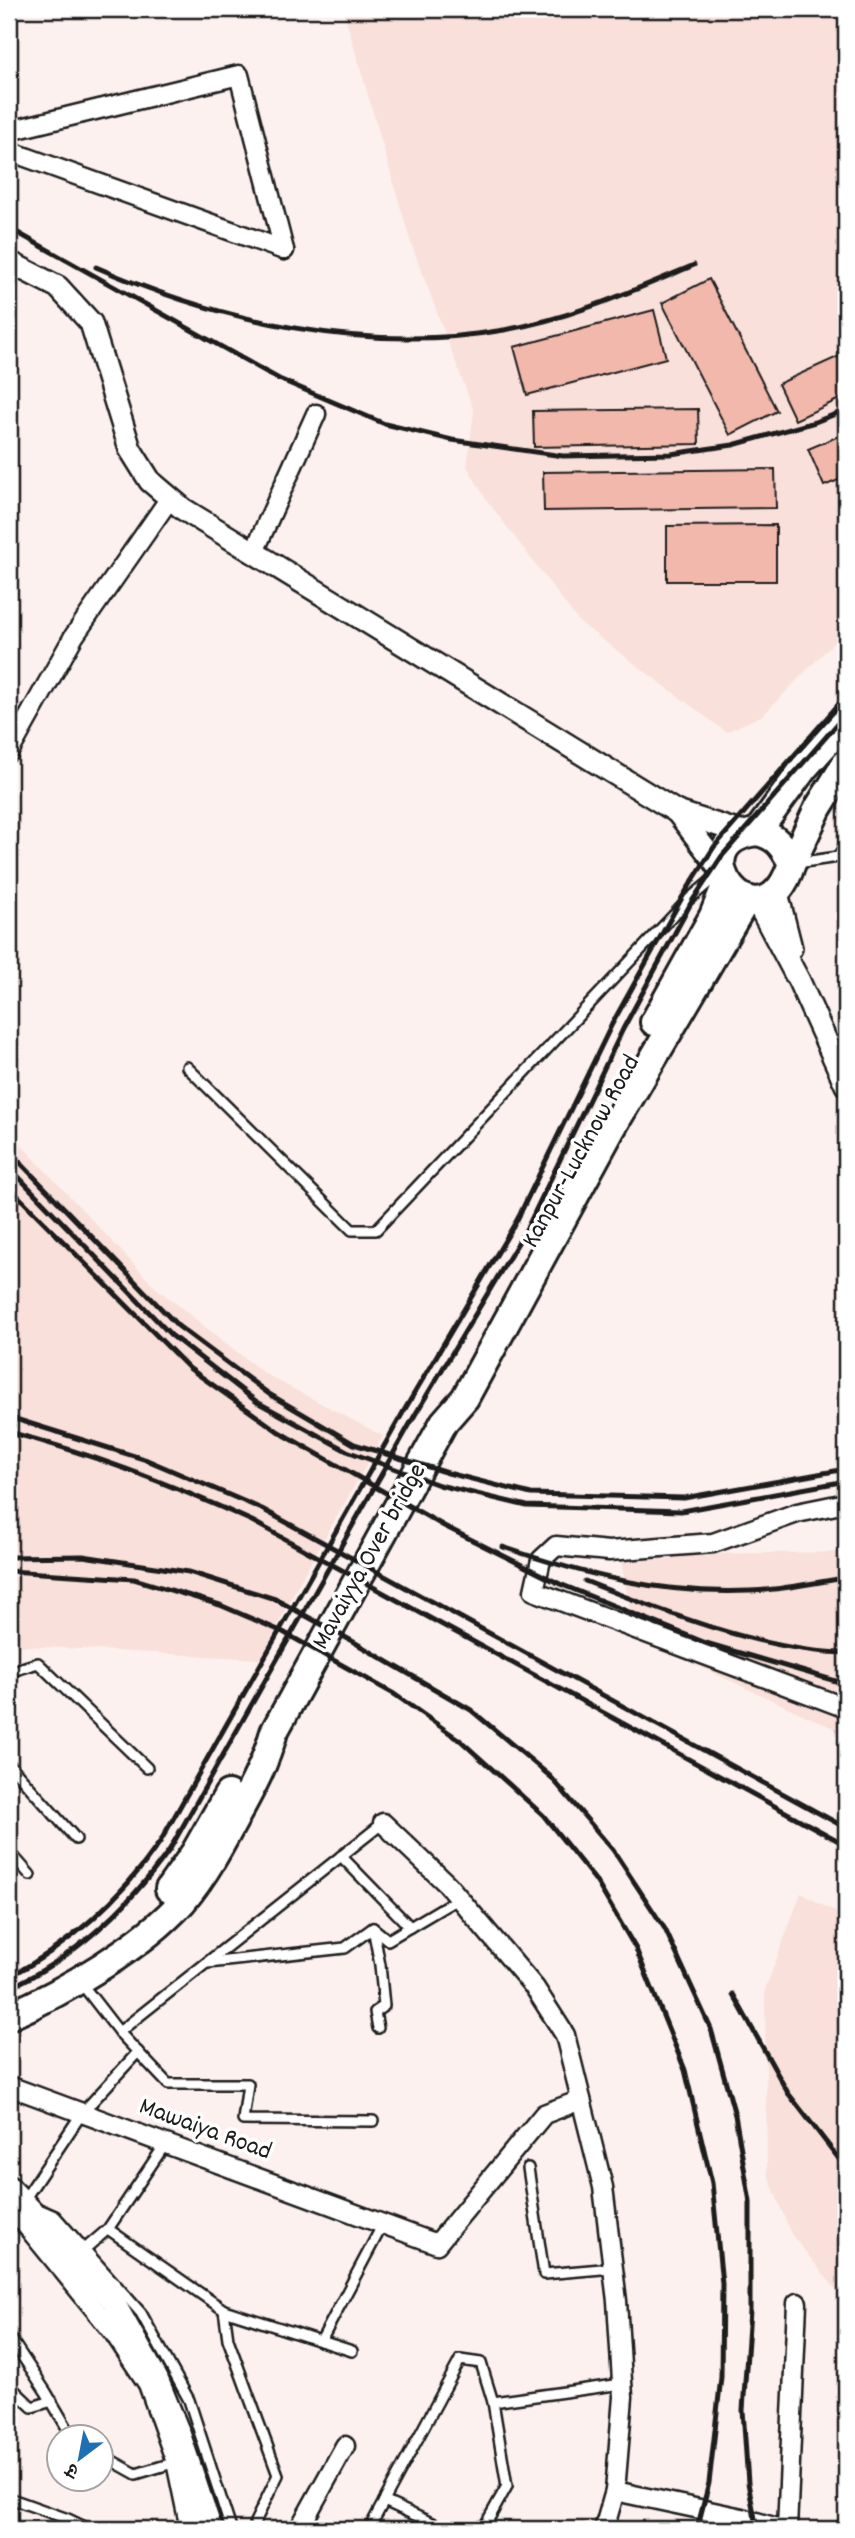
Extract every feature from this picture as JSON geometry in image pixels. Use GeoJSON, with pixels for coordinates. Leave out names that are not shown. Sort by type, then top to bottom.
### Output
{"type":"FeatureCollection","features":[{"type":"Feature","properties":{"kind":"main road","name":"Kanpur-Lucknow Road"},"geometry":{"type":"LineString","coordinates":[[746,889],[722,862],[730,844],[751,833],[846,721]]}},
{"type":"Feature","properties":{"kind":"main road","name":"Kanpur-Lucknow Road"},"geometry":{"type":"LineString","coordinates":[[427,1453],[444,1422],[452,1387],[712,916],[746,889],[787,880],[792,863],[818,808],[846,763]]}},
{"type":"Feature","properties":{"kind":"main road"},"geometry":{"type":"LineString","coordinates":[[751,833],[765,834],[779,842],[792,863]]}},
{"type":"Feature","properties":{"kind":"main road","name":"Mavaiyya Over bridge"},"geometry":{"type":"LineString","coordinates":[[274,1732],[427,1453]]}},
{"type":"Feature","properties":{"kind":"main road"},"geometry":{"type":"LineString","coordinates":[[9,2016],[40,2003],[147,1934],[182,1902],[212,1861],[265,1764],[274,1732]]}},
{"type":"Feature","properties":{"kind":"main road"},"geometry":{"type":"LineString","coordinates":[[9,1999],[68,1966],[136,1920],[173,1885],[252,1753],[274,1732]]}},
{"type":"Feature","properties":{"kind":"street"},"geometry":{"type":"LineString","coordinates":[[9,131],[239,75],[284,250],[9,151]]}},
{"type":"Feature","properties":{"kind":"street"},"geometry":{"type":"LineString","coordinates":[[9,262],[58,287],[91,323],[130,449],[150,481],[183,509],[677,812],[751,833]]}},
{"type":"Feature","properties":{"kind":"street"},"geometry":{"type":"LineString","coordinates":[[254,552],[316,414]]}},
{"type":"Feature","properties":{"kind":"street"},"geometry":{"type":"LineString","coordinates":[[9,752],[75,636],[170,498]]}},
{"type":"Feature","properties":{"kind":"street"},"geometry":{"type":"LineString","coordinates":[[677,812],[746,889],[799,981],[846,1085]]}},
{"type":"Feature","properties":{"kind":"street"},"geometry":{"type":"LineString","coordinates":[[846,1503],[797,1514],[713,1543],[609,1551],[555,1546],[541,1560],[534,1591],[846,1708]]}},
{"type":"Feature","properties":{"kind":"street"},"geometry":{"type":"LineString","coordinates":[[383,1823],[459,1898],[535,1988],[565,2035],[603,2187],[613,2268],[622,2384],[615,2491],[604,2529]]}},
{"type":"Feature","properties":{"kind":"street","name":"Mawaiya Road"},"geometry":{"type":"LineString","coordinates":[[9,2086],[437,2244],[544,2114],[581,2099]]}},
{"type":"Feature","properties":{"kind":"street"},"geometry":{"type":"LineString","coordinates":[[13,2202],[60,2240],[113,2301],[157,2379],[179,2433],[211,2529]]}},
{"type":"Feature","properties":{"kind":"street"},"geometry":{"type":"LineString","coordinates":[[13,2202],[114,2333],[148,2384],[176,2462],[190,2529]]}},
{"type":"Feature","properties":{"kind":"street"},"geometry":{"type":"LineString","coordinates":[[787,2529],[797,2303]]}},
{"type":"Feature","properties":{"kind":"street"},"geometry":{"type":"LineString","coordinates":[[299,2529],[345,2446]]}},
{"type":"Feature","properties":{"kind":"street"},"geometry":{"type":"LineString","coordinates":[[615,2491],[743,2524],[780,2529]]}},
{"type":"Feature","properties":{"kind":"lane"},"geometry":{"type":"LineString","coordinates":[[792,863],[838,857],[846,844]]}},
{"type":"Feature","properties":{"kind":"lane"},"geometry":{"type":"LineString","coordinates":[[187,1067],[352,1230],[376,1230],[687,901],[746,889]]}},
{"type":"Feature","properties":{"kind":"lane"},"geometry":{"type":"LineString","coordinates":[[9,1672],[38,1663],[147,1768]]}},
{"type":"Feature","properties":{"kind":"lane"},"geometry":{"type":"LineString","coordinates":[[9,1764],[76,1839]]}},
{"type":"Feature","properties":{"kind":"lane"},"geometry":{"type":"LineString","coordinates":[[120,2032],[383,1823]]}},
{"type":"Feature","properties":{"kind":"lane"},"geometry":{"type":"LineString","coordinates":[[9,1851],[30,1875]]}},
{"type":"Feature","properties":{"kind":"lane"},"geometry":{"type":"LineString","coordinates":[[341,1856],[410,1927]]}},
{"type":"Feature","properties":{"kind":"lane"},"geometry":{"type":"LineString","coordinates":[[373,1928],[388,1940],[459,1898]]}},
{"type":"Feature","properties":{"kind":"lane"},"geometry":{"type":"LineString","coordinates":[[207,1963],[345,1948],[373,1928]]}},
{"type":"Feature","properties":{"kind":"lane"},"geometry":{"type":"LineString","coordinates":[[373,1928],[384,2006],[374,2012],[378,2028]]}},
{"type":"Feature","properties":{"kind":"lane"},"geometry":{"type":"LineString","coordinates":[[78,1979],[120,2032],[168,2084],[248,2084],[243,2120],[373,2121]]}},
{"type":"Feature","properties":{"kind":"lane"},"geometry":{"type":"LineString","coordinates":[[138,2052],[82,2113],[13,2202],[55,2216],[141,2313],[189,2400],[231,2529]]}},
{"type":"Feature","properties":{"kind":"lane"},"geometry":{"type":"LineString","coordinates":[[86,2248],[108,2229],[166,2143]]}},
{"type":"Feature","properties":{"kind":"lane"},"geometry":{"type":"LineString","coordinates":[[527,2168],[544,2273],[613,2268]]}},
{"type":"Feature","properties":{"kind":"lane"},"geometry":{"type":"LineString","coordinates":[[321,2341],[383,2224]]}},
{"type":"Feature","properties":{"kind":"lane"},"geometry":{"type":"LineString","coordinates":[[108,2229],[224,2310],[352,2351]]}},
{"type":"Feature","properties":{"kind":"lane"},"geometry":{"type":"LineString","coordinates":[[224,2310],[228,2339],[278,2475],[255,2522]]}},
{"type":"Feature","properties":{"kind":"lane"},"geometry":{"type":"LineString","coordinates":[[9,2336],[64,2422]]}},
{"type":"Feature","properties":{"kind":"lane"},"geometry":{"type":"LineString","coordinates":[[369,2529],[460,2360],[481,2363],[492,2402],[507,2486],[483,2529]]}},
{"type":"Feature","properties":{"kind":"lane"},"geometry":{"type":"LineString","coordinates":[[492,2402],[622,2384]]}},
{"type":"Feature","properties":{"kind":"lane"},"geometry":{"type":"LineString","coordinates":[[9,2385],[32,2407],[52,2401]]}},
{"type":"Feature","properties":{"kind":"lane"},"geometry":{"type":"LineString","coordinates":[[116,2462],[136,2473],[176,2462]]}},
{"type":"Feature","properties":{"kind":"lane"},"geometry":{"type":"LineString","coordinates":[[9,2498],[89,2529]]}},
{"type":"Feature","properties":{"kind":"lane"},"geometry":{"type":"LineString","coordinates":[[384,2501],[445,2529]]}},
{"type":"Feature","properties":{"kind":"shaded area"},"geometry":{"type":"Polygon","coordinates":[[[343,9],[846,9],[846,630],[763,715],[726,732],[579,622],[486,499],[467,466],[474,411],[411,243],[343,9]]]}},
{"type":"Feature","properties":{"kind":"shaded area"},"geometry":{"type":"Polygon","coordinates":[[[9,1132],[156,1288],[265,1374],[383,1436],[295,1590],[261,1659],[9,1645],[9,1132]]]}},
{"type":"Feature","properties":{"kind":"shaded area"},"geometry":{"type":"Polygon","coordinates":[[[846,1552],[846,1734],[635,1637],[620,1555],[846,1552]]]}},
{"type":"Feature","properties":{"kind":"shaded area"},"geometry":{"type":"Polygon","coordinates":[[[801,1893],[846,1918],[846,2302],[791,2234],[767,2172],[765,1990],[801,1893]]]}},
{"type":"Feature","properties":{"kind":"building"},"geometry":{"type":"Polygon","coordinates":[[[709,279],[777,411],[730,435],[662,303],[709,279]]]}},
{"type":"Feature","properties":{"kind":"building"},"geometry":{"type":"Polygon","coordinates":[[[654,310],[666,358],[527,395],[514,347],[654,310]]]}},
{"type":"Feature","properties":{"kind":"building"},"geometry":{"type":"Polygon","coordinates":[[[846,353],[846,396],[795,420],[778,384],[846,353]]]}},
{"type":"Feature","properties":{"kind":"building"},"geometry":{"type":"Polygon","coordinates":[[[698,409],[699,444],[534,447],[533,411],[698,409]]]}},
{"type":"Feature","properties":{"kind":"building"},"geometry":{"type":"Polygon","coordinates":[[[846,433],[846,477],[824,486],[808,449],[846,433]]]}},
{"type":"Feature","properties":{"kind":"building"},"geometry":{"type":"Polygon","coordinates":[[[775,469],[776,508],[544,511],[543,472],[775,469]]]}},
{"type":"Feature","properties":{"kind":"building"},"geometry":{"type":"Polygon","coordinates":[[[776,525],[776,581],[667,581],[667,526],[776,525]]]}},
{"type":"Feature","properties":{"kind":"railway"},"geometry":{"type":"LineString","coordinates":[[9,228],[279,379],[385,424],[452,440],[563,456],[671,454],[733,445],[815,422],[846,410]]}},
{"type":"Feature","properties":{"kind":"railway"},"geometry":{"type":"LineString","coordinates":[[96,267],[193,303],[244,317],[296,328],[400,338],[453,336],[529,325],[600,303],[694,265]]}},
{"type":"Feature","properties":{"kind":"railway"},"geometry":{"type":"LineString","coordinates":[[9,1977],[53,1950],[93,1919],[128,1883],[160,1842],[405,1409],[517,1220],[612,1024],[683,896],[714,847],[846,696]]}},
{"type":"Feature","properties":{"kind":"railway"},"geometry":{"type":"LineString","coordinates":[[9,1988],[57,1962],[99,1929],[137,1891],[170,1849],[415,1415],[528,1226],[623,1029],[691,903],[722,856],[846,714]]}},
{"type":"Feature","properties":{"kind":"railway"},"geometry":{"type":"LineString","coordinates":[[9,1151],[178,1326],[269,1394],[354,1444],[448,1473],[531,1494],[684,1498],[846,1469]]}},
{"type":"Feature","properties":{"kind":"railway"},"geometry":{"type":"LineString","coordinates":[[9,1167],[171,1335],[257,1402],[347,1451],[439,1485],[527,1506],[681,1511],[846,1481]]}},
{"type":"Feature","properties":{"kind":"railway"},"geometry":{"type":"LineString","coordinates":[[9,1187],[189,1368],[279,1432],[444,1526],[560,1584],[706,1643],[846,1684]]}},
{"type":"Feature","properties":{"kind":"railway"},"geometry":{"type":"LineString","coordinates":[[9,1417],[147,1460],[262,1509],[846,1828]]}},
{"type":"Feature","properties":{"kind":"railway"},"geometry":{"type":"LineString","coordinates":[[9,1432],[132,1471],[252,1521],[846,1845]]}},
{"type":"Feature","properties":{"kind":"railway"},"geometry":{"type":"LineString","coordinates":[[503,1547],[594,1574],[686,1590],[762,1590],[846,1578]]}},
{"type":"Feature","properties":{"kind":"railway"},"geometry":{"type":"LineString","coordinates":[[9,1557],[83,1556],[189,1572],[275,1599],[471,1710],[551,1777],[613,1850],[665,1929],[711,2029],[735,2115],[750,2202],[750,2311],[743,2410],[748,2483],[757,2529]]}},
{"type":"Feature","properties":{"kind":"railway"},"geometry":{"type":"LineString","coordinates":[[9,1571],[134,1579],[220,1605],[283,1632],[394,1694],[461,1741],[543,1815],[596,1881],[636,1949],[685,2070],[712,2183],[722,2284],[721,2377],[709,2483],[697,2529]]}},
{"type":"Feature","properties":{"kind":"railway"},"geometry":{"type":"LineString","coordinates":[[585,1581],[680,1617],[748,1638],[782,1646],[846,1653]]}},
{"type":"Feature","properties":{"kind":"railway"},"geometry":{"type":"LineString","coordinates":[[733,1994],[788,2093],[846,2168]]}}]}
